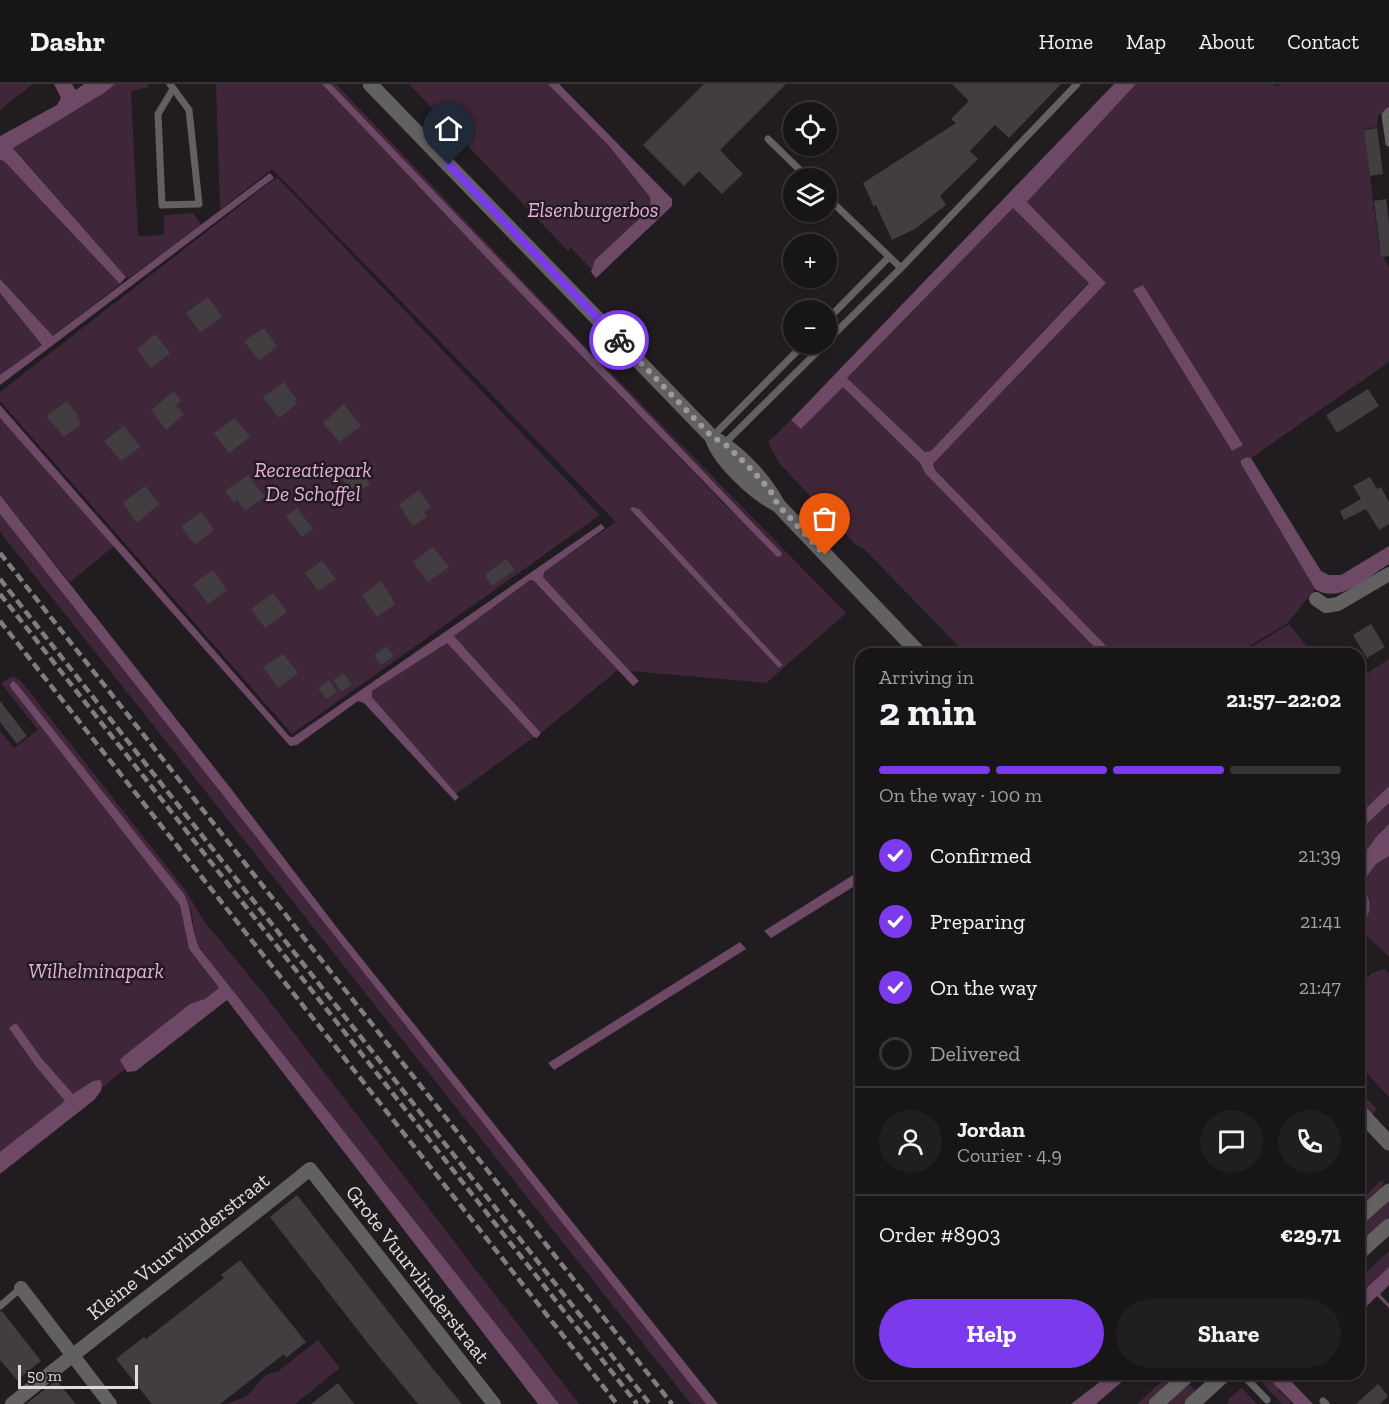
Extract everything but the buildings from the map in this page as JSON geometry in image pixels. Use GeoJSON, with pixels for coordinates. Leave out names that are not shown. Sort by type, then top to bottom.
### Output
{"type":"FeatureCollection","features":[{"type":"Feature","properties":{"kind":"street"},"geometry":{"type":"LineString","coordinates":[[370,84],[717,444],[762,497],[778,505],[914,648]]}},
{"type":"Feature","properties":{"kind":"street"},"geometry":{"type":"LineString","coordinates":[[1316,599],[1326,606],[1338,604],[1389,574]]}},
{"type":"Feature","properties":{"kind":"street"},"geometry":{"type":"LineString","coordinates":[[1365,1117],[1389,1143]]}},
{"type":"Feature","properties":{"kind":"street","name":"Kleine Vuurvlinderstraat"},"geometry":{"type":"LineString","coordinates":[[12,1404],[72,1355],[230,1235],[309,1169]]}},
{"type":"Feature","properties":{"kind":"street","name":"Grote Vuurvlinderstraat"},"geometry":{"type":"LineString","coordinates":[[309,1169],[494,1404]]}},
{"type":"Feature","properties":{"kind":"street"},"geometry":{"type":"LineString","coordinates":[[1365,1213],[1389,1191]]}},
{"type":"Feature","properties":{"kind":"street"},"geometry":{"type":"LineString","coordinates":[[1365,1248],[1389,1226]]}},
{"type":"Feature","properties":{"kind":"street"},"geometry":{"type":"LineString","coordinates":[[21,1288],[110,1404]]}},
{"type":"Feature","properties":{"kind":"street"},"geometry":{"type":"LineString","coordinates":[[1156,1404],[1182,1380]]}},
{"type":"Feature","properties":{"kind":"street"},"geometry":{"type":"LineString","coordinates":[[1192,1404],[1218,1380]]}},
{"type":"Feature","properties":{"kind":"lane"},"geometry":{"type":"LineString","coordinates":[[837,332],[1077,84]]}},
{"type":"Feature","properties":{"kind":"lane"},"geometry":{"type":"LineString","coordinates":[[172,86],[189,110],[199,204],[162,205],[158,114],[172,86]]}},
{"type":"Feature","properties":{"kind":"lane"},"geometry":{"type":"LineString","coordinates":[[1389,111],[1385,115],[1389,143]]}},
{"type":"Feature","properties":{"kind":"lane"},"geometry":{"type":"LineString","coordinates":[[768,139],[798,168]]}},
{"type":"Feature","properties":{"kind":"lane"},"geometry":{"type":"LineString","coordinates":[[837,207],[901,268]]}},
{"type":"Feature","properties":{"kind":"lane"},"geometry":{"type":"LineString","coordinates":[[837,310],[889,257]]}},
{"type":"Feature","properties":{"kind":"lane"},"geometry":{"type":"LineString","coordinates":[[717,444],[795,354]]}},
{"type":"Feature","properties":{"kind":"lane"},"geometry":{"type":"LineString","coordinates":[[717,444],[814,354]]}},
{"type":"Feature","properties":{"kind":"lane"},"geometry":{"type":"LineString","coordinates":[[0,1306],[21,1288]]}},
{"type":"Feature","properties":{"kind":"lane"},"geometry":{"type":"LineString","coordinates":[[1248,1380],[1267,1400]]}},
{"type":"Feature","properties":{"kind":"green space"},"geometry":{"type":"Polygon","coordinates":[[[0,84],[33,84],[0,110],[0,84]]]}},
{"type":"Feature","properties":{"kind":"green space"},"geometry":{"type":"Polygon","coordinates":[[[115,84],[148,84],[148,87],[131,91],[138,236],[164,235],[164,215],[193,213],[201,225],[129,278],[13,147],[104,93],[115,84]]]}},
{"type":"Feature","properties":{"kind":"green space"},"geometry":{"type":"Polygon","coordinates":[[[216,84],[322,84],[728,508],[782,552],[331,84],[336,84],[574,335],[846,613],[766,683],[630,671],[543,577],[543,572],[616,522],[272,169],[220,210],[216,84]],[[630,509],[779,667],[783,665],[639,510],[630,509]]]}},
{"type":"Feature","properties":{"kind":"green space","name":"Elsenburgerbos"},"geometry":{"type":"Polygon","coordinates":[[[409,84],[548,84],[609,146],[650,197],[652,207],[595,273],[569,246],[569,252],[409,84]]]}},
{"type":"Feature","properties":{"kind":"green space"},"geometry":{"type":"Polygon","coordinates":[[[1136,84],[1274,84],[1277,87],[1280,84],[1389,84],[1389,107],[1378,116],[1377,127],[1364,129],[1379,247],[1389,268],[1389,362],[1251,458],[1241,460],[1241,464],[1315,589],[1288,623],[1246,648],[1108,648],[935,470],[933,464],[1106,283],[1027,202],[1136,84]],[[1133,290],[1232,451],[1243,445],[1133,290]]]}},
{"type":"Feature","properties":{"kind":"green space"},"geometry":{"type":"Polygon","coordinates":[[[0,160],[4,161],[120,284],[53,336],[0,279],[0,160]]]}},
{"type":"Feature","properties":{"kind":"green space","name":"Recreatiepark De Schoffel"},"geometry":{"type":"Polygon","coordinates":[[[277,177],[600,515],[292,734],[0,401],[0,392],[277,177]]]}},
{"type":"Feature","properties":{"kind":"green space"},"geometry":{"type":"Polygon","coordinates":[[[1013,208],[1089,282],[931,451],[925,452],[847,378],[1013,208]]]}},
{"type":"Feature","properties":{"kind":"green space"},"geometry":{"type":"Polygon","coordinates":[[[0,293],[42,345],[0,375],[0,293]]]}},
{"type":"Feature","properties":{"kind":"green space"},"geometry":{"type":"Polygon","coordinates":[[[843,387],[920,463],[925,473],[1095,648],[960,648],[865,550],[856,545],[779,463],[768,442],[791,420],[801,429],[843,387]]]}},
{"type":"Feature","properties":{"kind":"green space"},"geometry":{"type":"Polygon","coordinates":[[[0,418],[114,546],[70,582],[0,495],[0,418]]]}},
{"type":"Feature","properties":{"kind":"green space"},"geometry":{"type":"Polygon","coordinates":[[[0,514],[706,1404],[691,1404],[0,532],[0,514]]]}},
{"type":"Feature","properties":{"kind":"green space"},"geometry":{"type":"Polygon","coordinates":[[[530,580],[534,581],[618,670],[541,733],[454,636],[530,580]]]}},
{"type":"Feature","properties":{"kind":"green space"},"geometry":{"type":"Polygon","coordinates":[[[1289,624],[1308,648],[1250,648],[1289,624]]]}},
{"type":"Feature","properties":{"kind":"green space"},"geometry":{"type":"Polygon","coordinates":[[[447,643],[534,737],[456,794],[372,697],[372,691],[447,643]]]}},
{"type":"Feature","properties":{"kind":"green space"},"geometry":{"type":"Polygon","coordinates":[[[1389,659],[1389,786],[1365,809],[1365,674],[1389,659]]]}},
{"type":"Feature","properties":{"kind":"green space","name":"Wilhelminapark"},"geometry":{"type":"Polygon","coordinates":[[[13,676],[21,681],[186,891],[204,921],[264,994],[579,1404],[559,1404],[207,958],[196,941],[191,911],[16,685],[12,688],[180,905],[189,949],[222,993],[0,1168],[0,731],[14,748],[38,730],[1,683],[13,676]]]}},
{"type":"Feature","properties":{"kind":"green space"},"geometry":{"type":"Polygon","coordinates":[[[1389,803],[1389,824],[1365,852],[1365,825],[1389,803]]]}},
{"type":"Feature","properties":{"kind":"green space"},"geometry":{"type":"Polygon","coordinates":[[[1389,856],[1389,957],[1367,936],[1365,938],[1367,895],[1365,879],[1376,864],[1389,856]]]}},
{"type":"Feature","properties":{"kind":"green space"},"geometry":{"type":"Polygon","coordinates":[[[1384,969],[1389,973],[1389,1097],[1365,1071],[1365,981],[1372,973],[1384,969]]]}},
{"type":"Feature","properties":{"kind":"green space"},"geometry":{"type":"Polygon","coordinates":[[[1365,1097],[1377,1109],[1372,1115],[1365,1108],[1365,1097]]]}},
{"type":"Feature","properties":{"kind":"green space"},"geometry":{"type":"Polygon","coordinates":[[[1384,1181],[1382,1188],[1365,1204],[1365,1197],[1379,1182],[1384,1181]]]}},
{"type":"Feature","properties":{"kind":"green space"},"geometry":{"type":"Polygon","coordinates":[[[1389,1201],[1389,1217],[1365,1239],[1365,1223],[1389,1201]]]}},
{"type":"Feature","properties":{"kind":"green space"},"geometry":{"type":"Polygon","coordinates":[[[1389,1251],[1389,1267],[1365,1289],[1365,1273],[1389,1251]]]}},
{"type":"Feature","properties":{"kind":"green space"},"geometry":{"type":"Polygon","coordinates":[[[318,1340],[340,1368],[295,1404],[227,1404],[242,1398],[253,1390],[265,1376],[277,1372],[318,1340]]]}},
{"type":"Feature","properties":{"kind":"green space"},"geometry":{"type":"Polygon","coordinates":[[[1163,1380],[1174,1380],[1147,1404],[1137,1404],[1163,1380]]]}},
{"type":"Feature","properties":{"kind":"green space"},"geometry":{"type":"Polygon","coordinates":[[[1260,1380],[1274,1380],[1279,1391],[1291,1402],[1282,1404],[1260,1380]]]}},
{"type":"Feature","properties":{"kind":"green space"},"geometry":{"type":"Polygon","coordinates":[[[1189,1384],[1196,1392],[1183,1404],[1166,1404],[1189,1384]]]}},
{"type":"Feature","properties":{"kind":"green space"},"geometry":{"type":"Polygon","coordinates":[[[1241,1388],[1243,1389],[1257,1404],[1227,1404],[1241,1388]]]}},
{"type":"Feature","properties":{"kind":"shaded area"},"geometry":{"type":"Polygon","coordinates":[[[54,84],[72,84],[76,90],[84,84],[115,84],[13,148],[126,277],[120,284],[4,161],[0,160],[0,136],[57,105],[61,98],[54,84]]]}},
{"type":"Feature","properties":{"kind":"shaded area"},"geometry":{"type":"Polygon","coordinates":[[[322,84],[331,84],[782,553],[781,556],[777,557],[500,272],[322,84]]]}},
{"type":"Feature","properties":{"kind":"shaded area"},"geometry":{"type":"Polygon","coordinates":[[[548,84],[559,84],[672,199],[672,206],[596,278],[591,272],[595,260],[651,208],[650,197],[609,146],[548,84]]]}},
{"type":"Feature","properties":{"kind":"shaded area"},"geometry":{"type":"Polygon","coordinates":[[[1114,84],[1136,84],[1027,202],[1106,283],[933,464],[935,470],[1108,648],[1095,648],[925,473],[920,463],[843,387],[801,429],[791,420],[1114,84]],[[1013,208],[847,378],[925,452],[931,451],[1089,283],[1013,208]]]}},
{"type":"Feature","properties":{"kind":"shaded area"},"geometry":{"type":"Polygon","coordinates":[[[270,173],[274,178],[0,385],[0,375],[42,345],[0,293],[0,279],[53,336],[270,173]]]}},
{"type":"Feature","properties":{"kind":"shaded area"},"geometry":{"type":"Polygon","coordinates":[[[1143,285],[1243,445],[1232,451],[1133,290],[1143,285]]]}},
{"type":"Feature","properties":{"kind":"shaded area"},"geometry":{"type":"Polygon","coordinates":[[[0,405],[290,737],[601,524],[605,528],[544,572],[543,577],[639,681],[633,686],[534,581],[530,580],[454,636],[541,733],[537,738],[447,643],[372,691],[372,697],[459,797],[455,801],[364,703],[358,701],[297,745],[290,746],[0,418],[0,405]]]}},
{"type":"Feature","properties":{"kind":"shaded area"},"geometry":{"type":"Polygon","coordinates":[[[1251,458],[1321,571],[1329,575],[1341,575],[1389,546],[1389,564],[1363,582],[1343,592],[1324,593],[1315,589],[1241,464],[1241,460],[1251,458]]]}},
{"type":"Feature","properties":{"kind":"shaded area"},"geometry":{"type":"Polygon","coordinates":[[[0,495],[338,929],[718,1404],[706,1404],[0,514],[0,495]]]}},
{"type":"Feature","properties":{"kind":"shaded area"},"geometry":{"type":"Polygon","coordinates":[[[632,507],[639,509],[783,665],[779,668],[630,509],[632,507]]]}},
{"type":"Feature","properties":{"kind":"shaded area"},"geometry":{"type":"Polygon","coordinates":[[[13,681],[184,894],[200,949],[559,1404],[538,1404],[227,1000],[136,1071],[127,1072],[120,1060],[125,1055],[190,1004],[205,999],[219,988],[189,949],[180,905],[11,688],[10,684],[13,681]]]}},
{"type":"Feature","properties":{"kind":"shaded area"},"geometry":{"type":"Polygon","coordinates":[[[1389,786],[1389,803],[1365,825],[1365,809],[1389,786]]]}},
{"type":"Feature","properties":{"kind":"shaded area"},"geometry":{"type":"Polygon","coordinates":[[[1389,824],[1389,856],[1376,864],[1365,879],[1365,852],[1389,824]]]}},
{"type":"Feature","properties":{"kind":"shaded area"},"geometry":{"type":"Polygon","coordinates":[[[855,874],[855,886],[771,938],[764,931],[855,874]]]}},
{"type":"Feature","properties":{"kind":"shaded area"},"geometry":{"type":"Polygon","coordinates":[[[1365,890],[1370,905],[1365,919],[1365,890]]]}},
{"type":"Feature","properties":{"kind":"shaded area"},"geometry":{"type":"Polygon","coordinates":[[[740,942],[746,949],[554,1070],[548,1063],[740,942]]]}},
{"type":"Feature","properties":{"kind":"shaded area"},"geometry":{"type":"Polygon","coordinates":[[[16,1023],[42,1059],[73,1094],[93,1081],[100,1080],[102,1084],[101,1091],[94,1100],[0,1174],[0,1152],[65,1101],[35,1065],[9,1028],[16,1023]]]}},
{"type":"Feature","properties":{"kind":"shaded area"},"geometry":{"type":"Polygon","coordinates":[[[1389,1267],[1389,1285],[1380,1294],[1389,1304],[1389,1308],[1377,1296],[1365,1308],[1365,1289],[1389,1267]]]}},
{"type":"Feature","properties":{"kind":"shaded area"},"geometry":{"type":"Polygon","coordinates":[[[1102,1380],[1124,1380],[1096,1404],[1071,1404],[1102,1380]]]}},
{"type":"Feature","properties":{"kind":"shaded area"},"geometry":{"type":"Polygon","coordinates":[[[1274,1380],[1290,1380],[1313,1404],[1294,1404],[1274,1380]]]}},
{"type":"Feature","properties":{"kind":"railway"},"geometry":{"type":"LineString","coordinates":[[0,553],[672,1404]]}},
{"type":"Feature","properties":{"kind":"railway"},"geometry":{"type":"LineString","coordinates":[[0,579],[650,1404]]}},
{"type":"Feature","properties":{"kind":"railway"},"geometry":{"type":"LineString","coordinates":[[0,594],[637,1404]]}},
{"type":"Feature","properties":{"kind":"railway"},"geometry":{"type":"LineString","coordinates":[[0,621],[617,1404]]}},
{"type":"Feature","properties":{"kind":"way so far"},"geometry":{"type":"LineString","coordinates":[[619,340],[712,437],[725,444],[749,467],[770,490],[778,505],[825,555]]}},
{"type":"Feature","properties":{"kind":"route"},"geometry":{"type":"LineString","coordinates":[[449,165],[619,340]]}}]}
